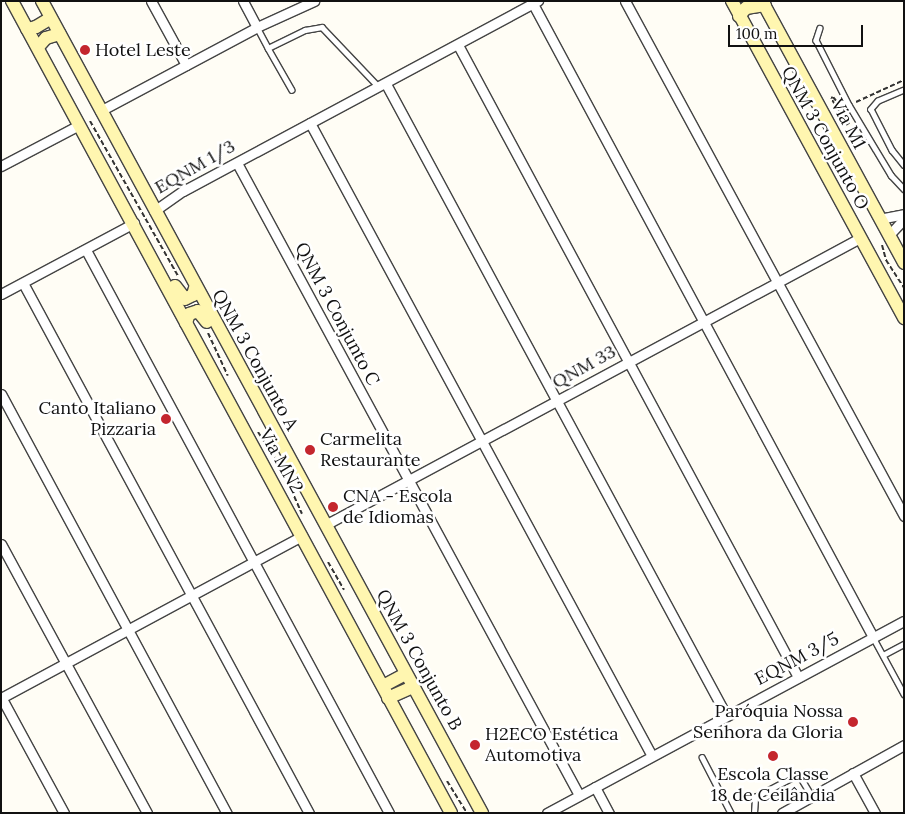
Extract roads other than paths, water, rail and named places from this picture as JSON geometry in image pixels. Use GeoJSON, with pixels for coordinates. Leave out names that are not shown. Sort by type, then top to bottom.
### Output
{"type":"FeatureCollection","features":[{"type":"Feature","properties":{"kind":"main road","name":"Via MN2"},"geometry":{"type":"LineString","coordinates":[[12,1],[84,123],[131,219],[186,323],[451,813]]}},
{"type":"Feature","properties":{"kind":"main road","name":"EQNM 1/3"},"geometry":{"type":"LineString","coordinates":[[42,1],[154,211]]}},
{"type":"Feature","properties":{"kind":"main road","name":"QNM 3 Conjunto O"},"geometry":{"type":"LineString","coordinates":[[732,1],[904,318]]}},
{"type":"Feature","properties":{"kind":"main road"},"geometry":{"type":"LineString","coordinates":[[739,16],[746,8],[764,3]]}},
{"type":"Feature","properties":{"kind":"main road","name":"Via M1"},"geometry":{"type":"LineString","coordinates":[[764,3],[904,263]]}},
{"type":"Feature","properties":{"kind":"main road"},"geometry":{"type":"LineString","coordinates":[[28,29],[42,25],[50,18]]}},
{"type":"Feature","properties":{"kind":"main road"},"geometry":{"type":"LineString","coordinates":[[38,47],[46,38],[59,34]]}},
{"type":"Feature","properties":{"kind":"main road","name":"QNM 3 Conjunto A"},"geometry":{"type":"LineString","coordinates":[[154,211],[325,525]]}},
{"type":"Feature","properties":{"kind":"main road"},"geometry":{"type":"LineString","coordinates":[[131,219],[149,240],[181,297],[192,297],[195,288]]}},
{"type":"Feature","properties":{"kind":"main road"},"geometry":{"type":"LineString","coordinates":[[186,323],[189,314],[201,311],[234,371],[253,393]]}},
{"type":"Feature","properties":{"kind":"main road","name":"QNM 3 Conjunto B"},"geometry":{"type":"LineString","coordinates":[[325,525],[482,813]]}},
{"type":"Feature","properties":{"kind":"main road"},"geometry":{"type":"LineString","coordinates":[[386,692],[406,674]]}},
{"type":"Feature","properties":{"kind":"main road"},"geometry":{"type":"LineString","coordinates":[[386,692],[413,687]]}},
{"type":"Feature","properties":{"kind":"street"},"geometry":{"type":"LineString","coordinates":[[151,1],[186,65]]}},
{"type":"Feature","properties":{"kind":"street"},"geometry":{"type":"LineString","coordinates":[[243,1],[257,27]]}},
{"type":"Feature","properties":{"kind":"street"},"geometry":{"type":"LineString","coordinates":[[102,113],[257,27],[314,1]]}},
{"type":"Feature","properties":{"kind":"street"},"geometry":{"type":"LineString","coordinates":[[625,1],[904,516]]}},
{"type":"Feature","properties":{"kind":"street"},"geometry":{"type":"LineString","coordinates":[[535,3],[874,637]]}},
{"type":"Feature","properties":{"kind":"street","name":"EQNM 1/3"},"geometry":{"type":"LineString","coordinates":[[154,211],[237,162],[383,86],[535,3]]}},
{"type":"Feature","properties":{"kind":"street"},"geometry":{"type":"LineString","coordinates":[[458,45],[798,677]]}},
{"type":"Feature","properties":{"kind":"street"},"geometry":{"type":"LineString","coordinates":[[383,86],[726,715]]}},
{"type":"Feature","properties":{"kind":"street"},"geometry":{"type":"LineString","coordinates":[[1,166],[84,123]]}},
{"type":"Feature","properties":{"kind":"street"},"geometry":{"type":"LineString","coordinates":[[310,123],[652,756]]}},
{"type":"Feature","properties":{"kind":"street","name":"QNM 3 Conjunto C"},"geometry":{"type":"LineString","coordinates":[[237,162],[579,795]]}},
{"type":"Feature","properties":{"kind":"street"},"geometry":{"type":"LineString","coordinates":[[879,219],[904,214]]}},
{"type":"Feature","properties":{"kind":"street"},"geometry":{"type":"LineString","coordinates":[[1,294],[86,250],[131,219]]}},
{"type":"Feature","properties":{"kind":"street"},"geometry":{"type":"LineString","coordinates":[[889,235],[904,219]]}},
{"type":"Feature","properties":{"kind":"street","name":"QNM 33"},"geometry":{"type":"LineString","coordinates":[[325,525],[482,442],[629,360],[860,238]]}},
{"type":"Feature","properties":{"kind":"street"},"geometry":{"type":"LineString","coordinates":[[86,250],[389,813]]}},
{"type":"Feature","properties":{"kind":"street"},"geometry":{"type":"LineString","coordinates":[[23,283],[309,813]]}},
{"type":"Feature","properties":{"kind":"street"},"geometry":{"type":"LineString","coordinates":[[1,394],[227,813]]}},
{"type":"Feature","properties":{"kind":"street"},"geometry":{"type":"LineString","coordinates":[[64,813],[1,698],[302,536]]}},
{"type":"Feature","properties":{"kind":"street"},"geometry":{"type":"LineString","coordinates":[[1,544],[147,813]]}},
{"type":"Feature","properties":{"kind":"street","name":"EQNM 3/5"},"geometry":{"type":"LineString","coordinates":[[547,813],[726,715],[904,621]]}},
{"type":"Feature","properties":{"kind":"street"},"geometry":{"type":"LineString","coordinates":[[782,813],[904,745]]}},
{"type":"Feature","properties":{"kind":"street"},"geometry":{"type":"LineString","coordinates":[[853,773],[875,813]]}},
{"type":"Feature","properties":{"kind":"street"},"geometry":{"type":"LineString","coordinates":[[595,786],[609,813]]}},
{"type":"Feature","properties":{"kind":"lane"},"geometry":{"type":"LineString","coordinates":[[257,27],[292,90]]}},
{"type":"Feature","properties":{"kind":"lane"},"geometry":{"type":"LineString","coordinates":[[268,48],[304,30],[322,28],[383,86]]}},
{"type":"Feature","properties":{"kind":"lane"},"geometry":{"type":"LineString","coordinates":[[820,28],[816,40],[849,105],[891,175],[904,189]]}},
{"type":"Feature","properties":{"kind":"lane"},"geometry":{"type":"LineString","coordinates":[[904,90],[878,101],[871,109],[892,150],[904,165]]}},
{"type":"Feature","properties":{"kind":"lane"},"geometry":{"type":"LineString","coordinates":[[874,637],[904,694]]}},
{"type":"Feature","properties":{"kind":"lane"},"geometry":{"type":"LineString","coordinates":[[883,655],[904,644]]}},
{"type":"Feature","properties":{"kind":"lane"},"geometry":{"type":"LineString","coordinates":[[702,757],[730,813]]}},
{"type":"Feature","properties":{"kind":"lane"},"geometry":{"type":"LineString","coordinates":[[754,813],[755,797],[793,777],[801,778],[812,796]]}},
{"type":"Feature","properties":{"kind":"place","name":"Hotel Leste"},"geometry":{"type":"Point","coordinates":[85,50]}},
{"type":"Feature","properties":{"kind":"place","name":"Canto Italiano Pizzaria"},"geometry":{"type":"Point","coordinates":[166,419]}},
{"type":"Feature","properties":{"kind":"place","name":"Carmelita Restaurante"},"geometry":{"type":"Point","coordinates":[310,450]}},
{"type":"Feature","properties":{"kind":"place","name":"CNA - Escola de Idiomas"},"geometry":{"type":"Point","coordinates":[333,507]}},
{"type":"Feature","properties":{"kind":"place","name":"Paróquia Nossa Senhora da Gloria"},"geometry":{"type":"Point","coordinates":[853,722]}},
{"type":"Feature","properties":{"kind":"place","name":"H2ECO Estética Automotiva"},"geometry":{"type":"Point","coordinates":[475,745]}},
{"type":"Feature","properties":{"kind":"place","name":"Escola Classe 18 de Ceilândia"},"geometry":{"type":"Point","coordinates":[773,756]}}]}
